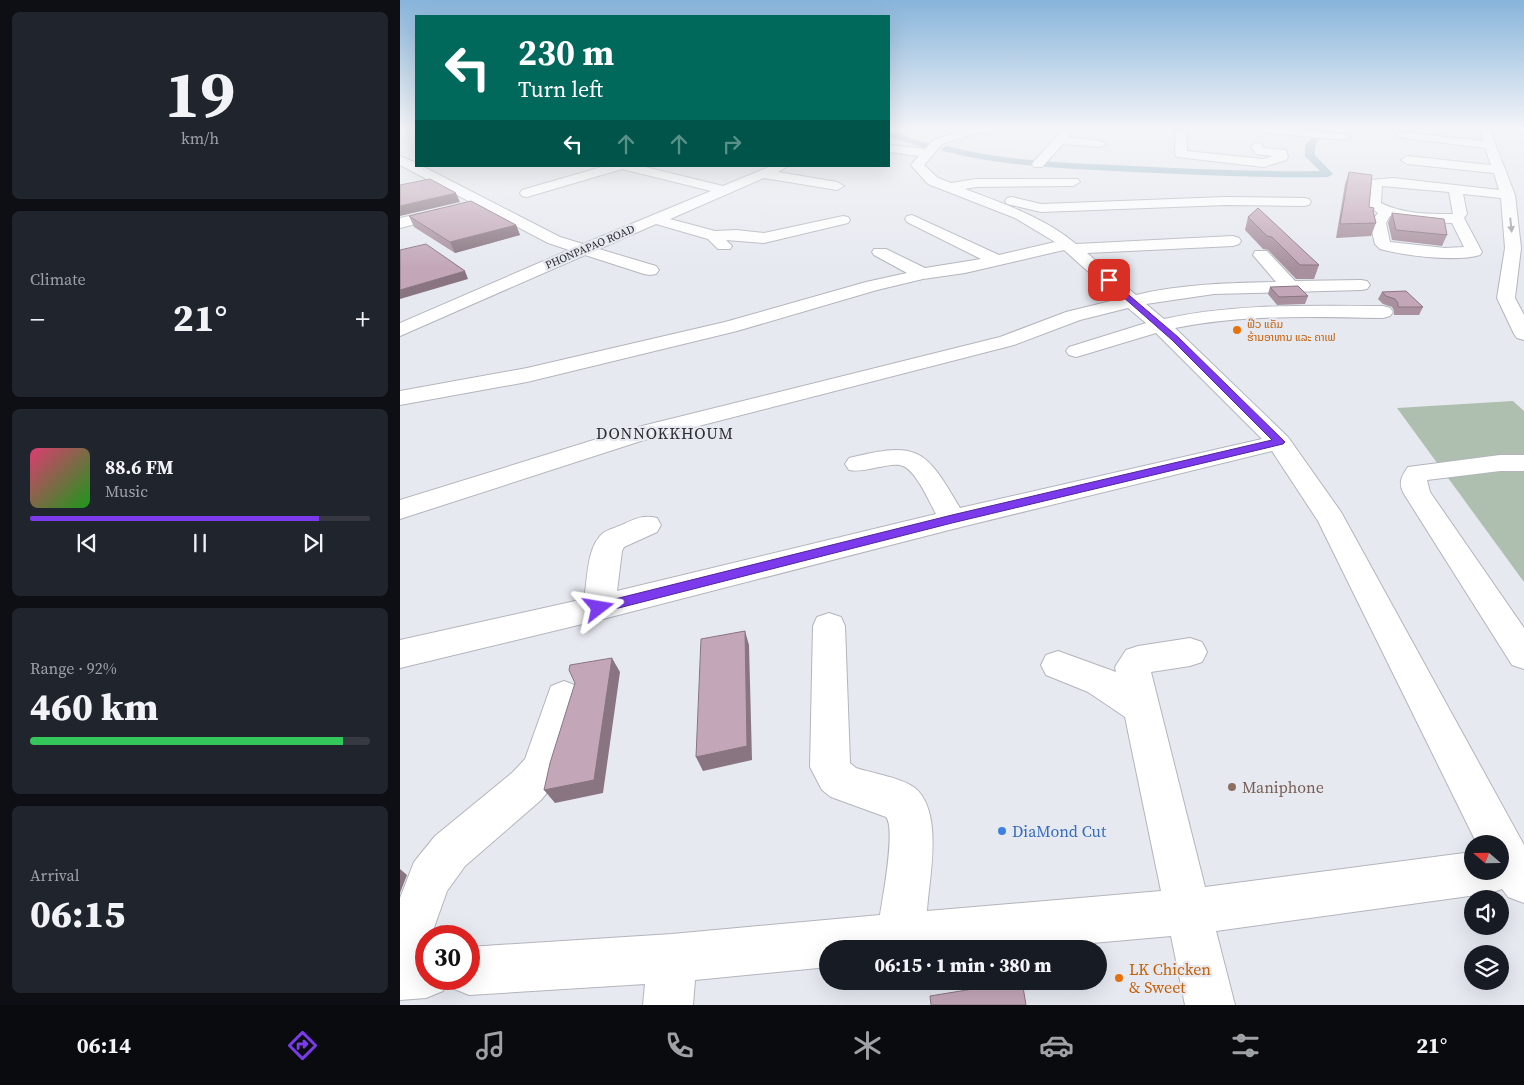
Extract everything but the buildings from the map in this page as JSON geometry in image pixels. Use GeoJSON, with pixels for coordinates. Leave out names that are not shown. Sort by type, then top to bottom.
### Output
{"type":"FeatureCollection","features":[{"type":"Feature","properties":{"kind":"street"},"geometry":{"type":"LineString","coordinates":[[429,175],[554,240],[588,248],[650,270]]}},
{"type":"Feature","properties":{"kind":"street"},"geometry":{"type":"LineString","coordinates":[[527,193],[589,175]]}},
{"type":"Feature","properties":{"kind":"street"},"geometry":{"type":"LineString","coordinates":[[655,175],[717,193]]}},
{"type":"Feature","properties":{"kind":"street","name":"PHONPAPAO ROAD"},"geometry":{"type":"LineString","coordinates":[[400,330],[588,248],[653,212],[677,210],[761,175]]}},
{"type":"Feature","properties":{"kind":"street"},"geometry":{"type":"LineString","coordinates":[[769,175],[837,186]]}},
{"type":"Feature","properties":{"kind":"street"},"geometry":{"type":"LineString","coordinates":[[927,175],[933,181],[1020,215],[1054,234],[1175,338],[1279,442],[1331,519],[1492,835]]}},
{"type":"Feature","properties":{"kind":"street"},"geometry":{"type":"LineString","coordinates":[[1501,175],[1508,195],[1513,248],[1506,298],[1524,334]]}},
{"type":"Feature","properties":{"kind":"street"},"geometry":{"type":"LineString","coordinates":[[1457,218],[1386,211],[1374,205],[1376,183],[1383,181],[1508,195]]}},
{"type":"Feature","properties":{"kind":"street"},"geometry":{"type":"LineString","coordinates":[[951,188],[976,183],[1073,182]]}},
{"type":"Feature","properties":{"kind":"street"},"geometry":{"type":"LineString","coordinates":[[1455,189],[1460,214],[1457,218]]}},
{"type":"Feature","properties":{"kind":"street"},"geometry":{"type":"LineString","coordinates":[[675,193],[717,193]]}},
{"type":"Feature","properties":{"kind":"street"},"geometry":{"type":"LineString","coordinates":[[983,201],[1009,200],[1041,208],[1226,201],[1304,202]]}},
{"type":"Feature","properties":{"kind":"street"},"geometry":{"type":"LineString","coordinates":[[400,224],[484,203]]}},
{"type":"Feature","properties":{"kind":"street"},"geometry":{"type":"LineString","coordinates":[[1386,211],[1378,223],[1383,244],[1386,246],[1445,253],[1474,252],[1457,218]]}},
{"type":"Feature","properties":{"kind":"street"},"geometry":{"type":"LineString","coordinates":[[653,212],[719,241],[736,234],[751,238],[764,238],[844,220]]}},
{"type":"Feature","properties":{"kind":"street"},"geometry":{"type":"LineString","coordinates":[[531,213],[588,248]]}},
{"type":"Feature","properties":{"kind":"street"},"geometry":{"type":"LineString","coordinates":[[912,219],[996,260]]}},
{"type":"Feature","properties":{"kind":"street"},"geometry":{"type":"LineString","coordinates":[[400,398],[527,375],[720,330],[872,286],[1039,250],[1070,247],[1233,241]]}},
{"type":"Feature","properties":{"kind":"street"},"geometry":{"type":"LineString","coordinates":[[880,252],[923,274]]}},
{"type":"Feature","properties":{"kind":"street"},"geometry":{"type":"LineString","coordinates":[[1261,255],[1290,287]]}},
{"type":"Feature","properties":{"kind":"street"},"geometry":{"type":"LineString","coordinates":[[400,510],[635,435],[1008,341],[1073,316],[1133,301],[1155,296],[1214,289],[1361,285]]}},
{"type":"Feature","properties":{"kind":"street"},"geometry":{"type":"LineString","coordinates":[[1076,351],[1159,326],[1236,313],[1271,311],[1384,312]]}},
{"type":"Feature","properties":{"kind":"street"},"geometry":{"type":"LineString","coordinates":[[400,654],[599,608],[952,519],[1279,442]]}},
{"type":"Feature","properties":{"kind":"street"},"geometry":{"type":"LineString","coordinates":[[858,464],[892,458],[908,459],[919,464],[952,519]]}},
{"type":"Feature","properties":{"kind":"street"},"geometry":{"type":"LineString","coordinates":[[1524,463],[1500,463],[1417,473],[1413,480],[1414,488],[1418,495],[1524,655]]}},
{"type":"Feature","properties":{"kind":"street"},"geometry":{"type":"LineString","coordinates":[[599,608],[607,549],[614,540],[647,525]]}},
{"type":"Feature","properties":{"kind":"street"},"geometry":{"type":"LineString","coordinates":[[829,626],[830,767],[836,777],[845,784],[899,801],[909,812],[912,834],[901,936]]}},
{"type":"Feature","properties":{"kind":"street"},"geometry":{"type":"LineString","coordinates":[[1190,652],[1138,660],[1132,667],[1210,1005]]}},
{"type":"Feature","properties":{"kind":"street"},"geometry":{"type":"LineString","coordinates":[[1058,665],[1101,681],[1140,707]]}},
{"type":"Feature","properties":{"kind":"street"},"geometry":{"type":"LineString","coordinates":[[400,957],[430,878],[439,864],[450,851],[527,786],[541,770],[564,697]]}},
{"type":"Feature","properties":{"kind":"street"},"geometry":{"type":"LineString","coordinates":[[480,970],[672,958],[901,936],[1188,912],[1464,870]]}},
{"type":"Feature","properties":{"kind":"street"},"geometry":{"type":"LineString","coordinates":[[668,1005],[672,958]]}},
{"type":"Feature","properties":{"kind":"street"},"geometry":{"type":"LineString","coordinates":[[400,976],[415,975]]}},
{"type":"Feature","properties":{"kind":"green space"},"geometry":{"type":"Polygon","coordinates":[[[1513,401],[1524,411],[1524,582],[1397,408],[1513,401]]]}},
{"type":"Feature","properties":{"kind":"place","name":"ຟິວ ແຄັມ ຮ້ານອາຫານ ແລະ ຄາເຟ"},"geometry":{"type":"Point","coordinates":[1237,330]}},
{"type":"Feature","properties":{"kind":"place","name":"Maniphone"},"geometry":{"type":"Point","coordinates":[1232,787]}},
{"type":"Feature","properties":{"kind":"place","name":"DiaMond Cut"},"geometry":{"type":"Point","coordinates":[1002,831]}},
{"type":"Feature","properties":{"kind":"place","name":"LK Chicken & Sweet"},"geometry":{"type":"Point","coordinates":[1119,978]}},
{"type":"Feature","properties":{"kind":"district","name":"DONNOKKHOUM"},"geometry":{"type":"Point","coordinates":[665,433]}},
{"type":"Feature","properties":{"kind":"route"},"geometry":{"type":"LineString","coordinates":[[599,608],[952,519],[1279,442],[1175,338],[1159,326],[1109,280]]}}]}
